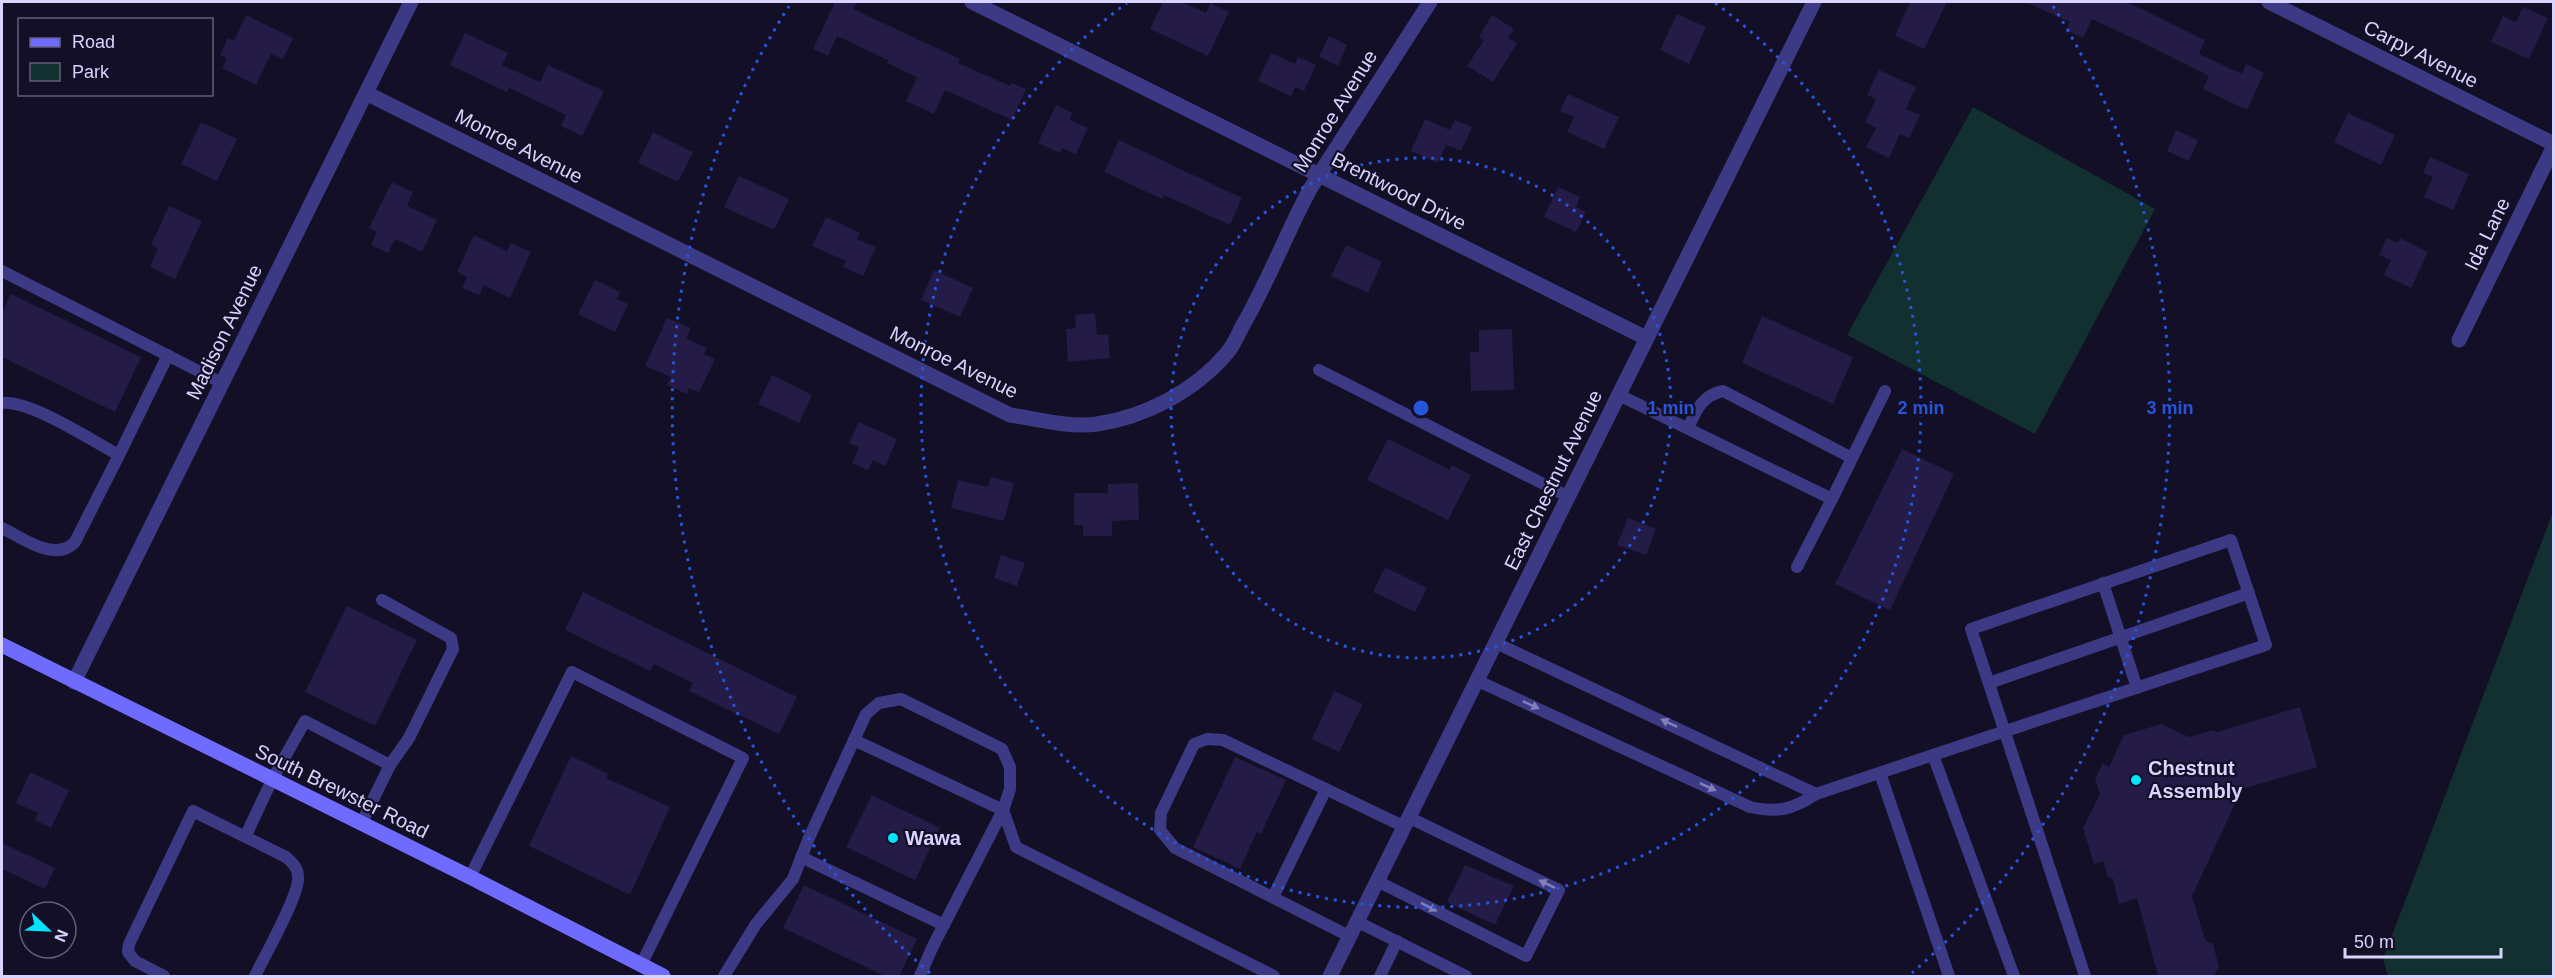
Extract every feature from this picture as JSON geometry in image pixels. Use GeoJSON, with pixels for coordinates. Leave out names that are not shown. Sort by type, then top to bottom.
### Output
{"type":"FeatureCollection","features":[{"type":"Feature","properties":{"kind":"main road","name":"South Brewster Road"},"geometry":{"type":"LineString","coordinates":[[2,645],[470,877],[663,976]]}},
{"type":"Feature","properties":{"kind":"street","name":"Madison Avenue"},"geometry":{"type":"LineString","coordinates":[[74,682],[411,2]]}},
{"type":"Feature","properties":{"kind":"street","name":"Brentwood Drive"},"geometry":{"type":"LineString","coordinates":[[972,2],[1646,338]]}},
{"type":"Feature","properties":{"kind":"street","name":"Monroe Avenue"},"geometry":{"type":"LineString","coordinates":[[366,93],[1010,414],[1060,423],[1095,424],[1149,411],[1192,384],[1227,353],[1254,306],[1293,221],[1320,174],[1430,2]]}},
{"type":"Feature","properties":{"kind":"street","name":"East Chestnut Avenue"},"geometry":{"type":"LineString","coordinates":[[1330,976],[1814,2]]}},
{"type":"Feature","properties":{"kind":"street","name":"Carpy Avenue"},"geometry":{"type":"LineString","coordinates":[[2269,2],[2553,145]]}},
{"type":"Feature","properties":{"kind":"street","name":"Ida Lane"},"geometry":{"type":"LineString","coordinates":[[2458,340],[2553,145]]}},
{"type":"Feature","properties":{"kind":"lane"},"geometry":{"type":"LineString","coordinates":[[2,271],[222,383]]}},
{"type":"Feature","properties":{"kind":"lane"},"geometry":{"type":"LineString","coordinates":[[2,528],[45,549],[68,550],[75,542],[168,355]]}},
{"type":"Feature","properties":{"kind":"lane"},"geometry":{"type":"LineString","coordinates":[[1319,370],[1569,496]]}},
{"type":"Feature","properties":{"kind":"lane"},"geometry":{"type":"LineString","coordinates":[[1688,428],[1698,406],[1712,393],[1723,391],[1852,458]]}},
{"type":"Feature","properties":{"kind":"lane"},"geometry":{"type":"LineString","coordinates":[[1797,567],[1885,391]]}},
{"type":"Feature","properties":{"kind":"lane"},"geometry":{"type":"LineString","coordinates":[[1618,395],[1832,499]]}},
{"type":"Feature","properties":{"kind":"lane"},"geometry":{"type":"LineString","coordinates":[[2,403],[37,411],[119,455]]}},
{"type":"Feature","properties":{"kind":"lane"},"geometry":{"type":"LineString","coordinates":[[1478,681],[1750,807],[1779,811],[1803,803],[1816,794],[2005,731],[2266,645],[2231,540],[1971,630],[2005,731],[2085,976]]}},
{"type":"Feature","properties":{"kind":"lane"},"geometry":{"type":"LineString","coordinates":[[2103,583],[2137,688]]}},
{"type":"Feature","properties":{"kind":"lane"},"geometry":{"type":"LineString","coordinates":[[1989,683],[2249,593]]}},
{"type":"Feature","properties":{"kind":"lane"},"geometry":{"type":"LineString","coordinates":[[360,824],[390,765],[409,738],[453,649],[451,638],[382,600]]}},
{"type":"Feature","properties":{"kind":"lane"},"geometry":{"type":"LineString","coordinates":[[1496,643],[1816,794]]}},
{"type":"Feature","properties":{"kind":"lane"},"geometry":{"type":"LineString","coordinates":[[470,877],[572,672],[743,758],[641,965]]}},
{"type":"Feature","properties":{"kind":"lane"},"geometry":{"type":"LineString","coordinates":[[724,976],[756,924],[793,879],[866,714],[879,703],[901,699],[1002,749],[1010,767],[1010,789],[1003,810],[920,976]]}},
{"type":"Feature","properties":{"kind":"lane"},"geometry":{"type":"LineString","coordinates":[[246,836],[272,780],[304,722],[390,765]]}},
{"type":"Feature","properties":{"kind":"lane"},"geometry":{"type":"LineString","coordinates":[[1349,936],[1175,848],[1160,830],[1161,813],[1194,744],[1207,739],[1223,740],[1326,789],[1559,890],[1526,956],[1377,880]]}},
{"type":"Feature","properties":{"kind":"lane"},"geometry":{"type":"LineString","coordinates":[[854,740],[1003,810],[1016,846],[1274,976]]}},
{"type":"Feature","properties":{"kind":"lane"},"geometry":{"type":"LineString","coordinates":[[1933,755],[2014,976]]}},
{"type":"Feature","properties":{"kind":"lane"},"geometry":{"type":"LineString","coordinates":[[1880,773],[1949,976]]}},
{"type":"Feature","properties":{"kind":"lane"},"geometry":{"type":"LineString","coordinates":[[1273,897],[1326,789]]}},
{"type":"Feature","properties":{"kind":"lane"},"geometry":{"type":"LineString","coordinates":[[164,976],[135,961],[128,952],[129,944],[194,811],[286,857],[296,866],[299,878],[295,894],[255,976]]}},
{"type":"Feature","properties":{"kind":"lane"},"geometry":{"type":"LineString","coordinates":[[801,857],[944,926]]}},
{"type":"Feature","properties":{"kind":"lane"},"geometry":{"type":"LineString","coordinates":[[1356,921],[1466,976]]}},
{"type":"Feature","properties":{"kind":"lane"},"geometry":{"type":"LineString","coordinates":[[1380,976],[1397,941]]}},
{"type":"Feature","properties":{"kind":"green space"},"geometry":{"type":"Polygon","coordinates":[[[1973,107],[2155,209],[2035,434],[1847,335],[1973,107]]]}},
{"type":"Feature","properties":{"kind":"green space"},"geometry":{"type":"Polygon","coordinates":[[[2553,512],[2553,976],[2388,976],[2383,959],[2553,512]]]}},
{"type":"Feature","properties":{"kind":"building"},"geometry":{"type":"Polygon","coordinates":[[[835,2],[857,2],[853,9],[960,59],[958,63],[1010,86],[1012,83],[1026,89],[1012,120],[945,90],[934,114],[906,101],[917,77],[887,63],[888,60],[837,36],[828,56],[813,49],[835,2]]]}},
{"type":"Feature","properties":{"kind":"building"},"geometry":{"type":"Polygon","coordinates":[[[1163,2],[1182,2],[1206,13],[1210,3],[1229,12],[1208,56],[1150,29],[1163,2]]]}},
{"type":"Feature","properties":{"kind":"building"},"geometry":{"type":"Polygon","coordinates":[[[1910,2],[1947,2],[1924,49],[1895,36],[1910,2]]]}},
{"type":"Feature","properties":{"kind":"building"},"geometry":{"type":"Polygon","coordinates":[[[2026,2],[2127,2],[2205,40],[2199,54],[2242,74],[2246,64],[2264,73],[2247,110],[2203,89],[2209,76],[2141,42],[2092,19],[2083,38],[2066,30],[2070,22],[2026,2]]]}},
{"type":"Feature","properties":{"kind":"building"},"geometry":{"type":"Polygon","coordinates":[[[2523,7],[2548,18],[2529,59],[2491,42],[2503,16],[2516,22],[2523,7]]]}},
{"type":"Feature","properties":{"kind":"building"},"geometry":{"type":"Polygon","coordinates":[[[1677,14],[1706,27],[1689,64],[1660,50],[1677,14]]]}},
{"type":"Feature","properties":{"kind":"building"},"geometry":{"type":"Polygon","coordinates":[[[246,15],[293,38],[283,59],[271,54],[256,85],[222,68],[227,58],[220,55],[228,38],[234,41],[246,15]]]}},
{"type":"Feature","properties":{"kind":"building"},"geometry":{"type":"Polygon","coordinates":[[[1492,15],[1514,29],[1508,38],[1517,43],[1493,82],[1467,66],[1484,40],[1479,37],[1492,15]]]}},
{"type":"Feature","properties":{"kind":"building"},"geometry":{"type":"Polygon","coordinates":[[[465,33],[508,53],[502,65],[540,82],[548,65],[604,91],[582,136],[561,126],[566,115],[509,88],[507,92],[450,65],[465,33]]]}},
{"type":"Feature","properties":{"kind":"building"},"geometry":{"type":"Polygon","coordinates":[[[1329,36],[1347,45],[1338,66],[1319,57],[1329,36]]]}},
{"type":"Feature","properties":{"kind":"building"},"geometry":{"type":"Polygon","coordinates":[[[1271,53],[1295,64],[1298,57],[1316,65],[1304,91],[1295,87],[1291,96],[1258,81],[1271,53]]]}},
{"type":"Feature","properties":{"kind":"building"},"geometry":{"type":"Polygon","coordinates":[[[1879,70],[1916,87],[1906,109],[1920,115],[1909,138],[1900,134],[1889,158],[1866,147],[1876,128],[1865,122],[1876,99],[1867,95],[1879,70]]]}},
{"type":"Feature","properties":{"kind":"building"},"geometry":{"type":"Polygon","coordinates":[[[1568,94],[1619,117],[1604,149],[1567,132],[1574,117],[1560,111],[1568,94]]]}},
{"type":"Feature","properties":{"kind":"building"},"geometry":{"type":"Polygon","coordinates":[[[1056,105],[1072,113],[1070,120],[1088,128],[1076,154],[1062,148],[1060,153],[1038,143],[1056,105]]]}},
{"type":"Feature","properties":{"kind":"building"},"geometry":{"type":"Polygon","coordinates":[[[2348,113],[2395,135],[2381,165],[2334,142],[2348,113]]]}},
{"type":"Feature","properties":{"kind":"building"},"geometry":{"type":"Polygon","coordinates":[[[1425,119],[1450,130],[1455,120],[1472,127],[1461,151],[1446,145],[1438,163],[1411,151],[1425,119]]]}},
{"type":"Feature","properties":{"kind":"building"},"geometry":{"type":"Polygon","coordinates":[[[201,122],[237,139],[217,181],[181,164],[201,122]]]}},
{"type":"Feature","properties":{"kind":"building"},"geometry":{"type":"Polygon","coordinates":[[[2176,130],[2198,140],[2189,161],[2167,151],[2176,130]]]}},
{"type":"Feature","properties":{"kind":"building"},"geometry":{"type":"Polygon","coordinates":[[[653,132],[693,152],[678,182],[638,163],[653,132]]]}},
{"type":"Feature","properties":{"kind":"building"},"geometry":{"type":"Polygon","coordinates":[[[1119,140],[1242,198],[1230,225],[1164,195],[1162,199],[1104,172],[1119,140]]]}},
{"type":"Feature","properties":{"kind":"building"},"geometry":{"type":"Polygon","coordinates":[[[2430,157],[2469,174],[2453,210],[2424,197],[2433,177],[2423,173],[2430,157]]]}},
{"type":"Feature","properties":{"kind":"building"},"geometry":{"type":"Polygon","coordinates":[[[739,176],[789,199],[774,230],[724,207],[739,176]]]}},
{"type":"Feature","properties":{"kind":"building"},"geometry":{"type":"Polygon","coordinates":[[[392,182],[413,192],[407,206],[437,220],[422,252],[395,239],[388,253],[371,245],[377,232],[369,228],[392,182]]]}},
{"type":"Feature","properties":{"kind":"building"},"geometry":{"type":"Polygon","coordinates":[[[1558,187],[1580,197],[1576,207],[1586,212],[1576,232],[1544,217],[1558,187]]]}},
{"type":"Feature","properties":{"kind":"building"},"geometry":{"type":"Polygon","coordinates":[[[169,206],[202,221],[175,279],[150,267],[158,249],[151,245],[169,206]]]}},
{"type":"Feature","properties":{"kind":"building"},"geometry":{"type":"Polygon","coordinates":[[[826,217],[860,233],[857,239],[876,247],[863,276],[843,267],[846,261],[812,246],[826,217]]]}},
{"type":"Feature","properties":{"kind":"building"},"geometry":{"type":"Polygon","coordinates":[[[474,235],[507,251],[511,243],[531,252],[510,298],[484,285],[479,295],[462,288],[467,277],[457,272],[474,235]]]}},
{"type":"Feature","properties":{"kind":"building"},"geometry":{"type":"Polygon","coordinates":[[[2387,238],[2398,243],[2400,238],[2428,252],[2411,288],[2384,275],[2391,260],[2379,255],[2387,238]]]}},
{"type":"Feature","properties":{"kind":"building"},"geometry":{"type":"Polygon","coordinates":[[[1346,245],[1382,262],[1368,293],[1331,276],[1346,245]]]}},
{"type":"Feature","properties":{"kind":"building"},"geometry":{"type":"Polygon","coordinates":[[[934,270],[973,288],[960,317],[921,300],[934,270]]]}},
{"type":"Feature","properties":{"kind":"building"},"geometry":{"type":"Polygon","coordinates":[[[595,280],[620,292],[617,299],[628,304],[615,332],[578,314],[595,280]]]}},
{"type":"Feature","properties":{"kind":"building"},"geometry":{"type":"Polygon","coordinates":[[[11,294],[141,357],[115,412],[2,357],[2,313],[11,294]]]}},
{"type":"Feature","properties":{"kind":"building"},"geometry":{"type":"Polygon","coordinates":[[[1095,313],[1097,335],[1108,334],[1110,358],[1068,362],[1066,329],[1076,328],[1075,315],[1095,313]]]}},
{"type":"Feature","properties":{"kind":"building"},"geometry":{"type":"Polygon","coordinates":[[[1762,316],[1853,357],[1833,404],[1742,363],[1762,316]]]}},
{"type":"Feature","properties":{"kind":"building"},"geometry":{"type":"Polygon","coordinates":[[[667,318],[691,328],[686,338],[707,348],[704,354],[715,359],[699,392],[689,388],[687,394],[667,385],[671,377],[645,366],[667,318]]]}},
{"type":"Feature","properties":{"kind":"building"},"geometry":{"type":"Polygon","coordinates":[[[1512,329],[1514,390],[1471,391],[1470,352],[1479,352],[1479,330],[1512,329]]]}},
{"type":"Feature","properties":{"kind":"building"},"geometry":{"type":"Polygon","coordinates":[[[772,375],[812,395],[799,423],[758,404],[772,375]]]}},
{"type":"Feature","properties":{"kind":"building"},"geometry":{"type":"Polygon","coordinates":[[[859,422],[897,439],[885,466],[873,460],[868,470],[852,463],[859,447],[849,443],[859,422]]]}},
{"type":"Feature","properties":{"kind":"building"},"geometry":{"type":"Polygon","coordinates":[[[1388,439],[1450,470],[1452,465],[1471,475],[1448,520],[1367,480],[1388,439]]]}},
{"type":"Feature","properties":{"kind":"building"},"geometry":{"type":"Polygon","coordinates":[[[1902,449],[1954,474],[1890,610],[1835,584],[1902,449]]]}},
{"type":"Feature","properties":{"kind":"building"},"geometry":{"type":"Polygon","coordinates":[[[991,477],[1014,483],[1004,521],[951,508],[958,480],[988,487],[991,477]]]}},
{"type":"Feature","properties":{"kind":"building"},"geometry":{"type":"Polygon","coordinates":[[[1138,483],[1139,520],[1112,521],[1112,536],[1083,536],[1083,525],[1074,525],[1074,493],[1108,493],[1108,484],[1138,483]]]}},
{"type":"Feature","properties":{"kind":"building"},"geometry":{"type":"Polygon","coordinates":[[[1628,518],[1656,529],[1646,555],[1617,545],[1628,518]]]}},
{"type":"Feature","properties":{"kind":"building"},"geometry":{"type":"Polygon","coordinates":[[[1001,555],[1025,563],[1017,586],[994,578],[1001,555]]]}},
{"type":"Feature","properties":{"kind":"building"},"geometry":{"type":"Polygon","coordinates":[[[1385,567],[1427,588],[1415,612],[1373,592],[1385,567]]]}},
{"type":"Feature","properties":{"kind":"building"},"geometry":{"type":"Polygon","coordinates":[[[583,592],[797,697],[779,734],[689,691],[693,683],[654,664],[650,671],[565,630],[583,592]]]}},
{"type":"Feature","properties":{"kind":"building"},"geometry":{"type":"Polygon","coordinates":[[[347,606],[417,640],[375,726],[305,692],[347,606]]]}},
{"type":"Feature","properties":{"kind":"building"},"geometry":{"type":"Polygon","coordinates":[[[1334,691],[1363,704],[1339,752],[1312,739],[1334,691]]]}},
{"type":"Feature","properties":{"kind":"building"},"geometry":{"type":"Polygon","coordinates":[[[2300,707],[2317,767],[2242,789],[2192,896],[2205,940],[2213,944],[2219,967],[2214,976],[2158,976],[2137,898],[2119,904],[2113,879],[2108,877],[2103,861],[2094,864],[2083,828],[2100,794],[2095,779],[2103,763],[2109,767],[2124,735],[2161,724],[2189,737],[2213,730],[2217,732],[2300,707]]]}},
{"type":"Feature","properties":{"kind":"building"},"geometry":{"type":"Polygon","coordinates":[[[571,756],[608,774],[606,778],[670,807],[630,895],[529,846],[571,756]]]}},
{"type":"Feature","properties":{"kind":"building"},"geometry":{"type":"Polygon","coordinates":[[[1235,757],[1286,780],[1261,834],[1257,832],[1240,869],[1193,847],[1235,757]]]}},
{"type":"Feature","properties":{"kind":"building"},"geometry":{"type":"Polygon","coordinates":[[[30,772],[69,790],[51,828],[35,820],[38,813],[16,803],[30,772]]]}},
{"type":"Feature","properties":{"kind":"building","name":"Wawa"},"geometry":{"type":"Polygon","coordinates":[[[872,795],[940,828],[915,880],[846,847],[872,795]]]}},
{"type":"Feature","properties":{"kind":"building"},"geometry":{"type":"Polygon","coordinates":[[[2,843],[55,868],[45,889],[2,869],[2,843]]]}},
{"type":"Feature","properties":{"kind":"building"},"geometry":{"type":"Polygon","coordinates":[[[1465,865],[1514,886],[1495,925],[1447,902],[1465,865]]]}},
{"type":"Feature","properties":{"kind":"building"},"geometry":{"type":"Polygon","coordinates":[[[804,885],[917,939],[899,976],[885,976],[783,928],[804,885]]]}},
{"type":"Feature","properties":{"kind":"place","name":"Chestnut Assembly"},"geometry":{"type":"Point","coordinates":[2136,780]}},
{"type":"Feature","properties":{"kind":"place","name":"Wawa"},"geometry":{"type":"Point","coordinates":[893,838]}}]}
